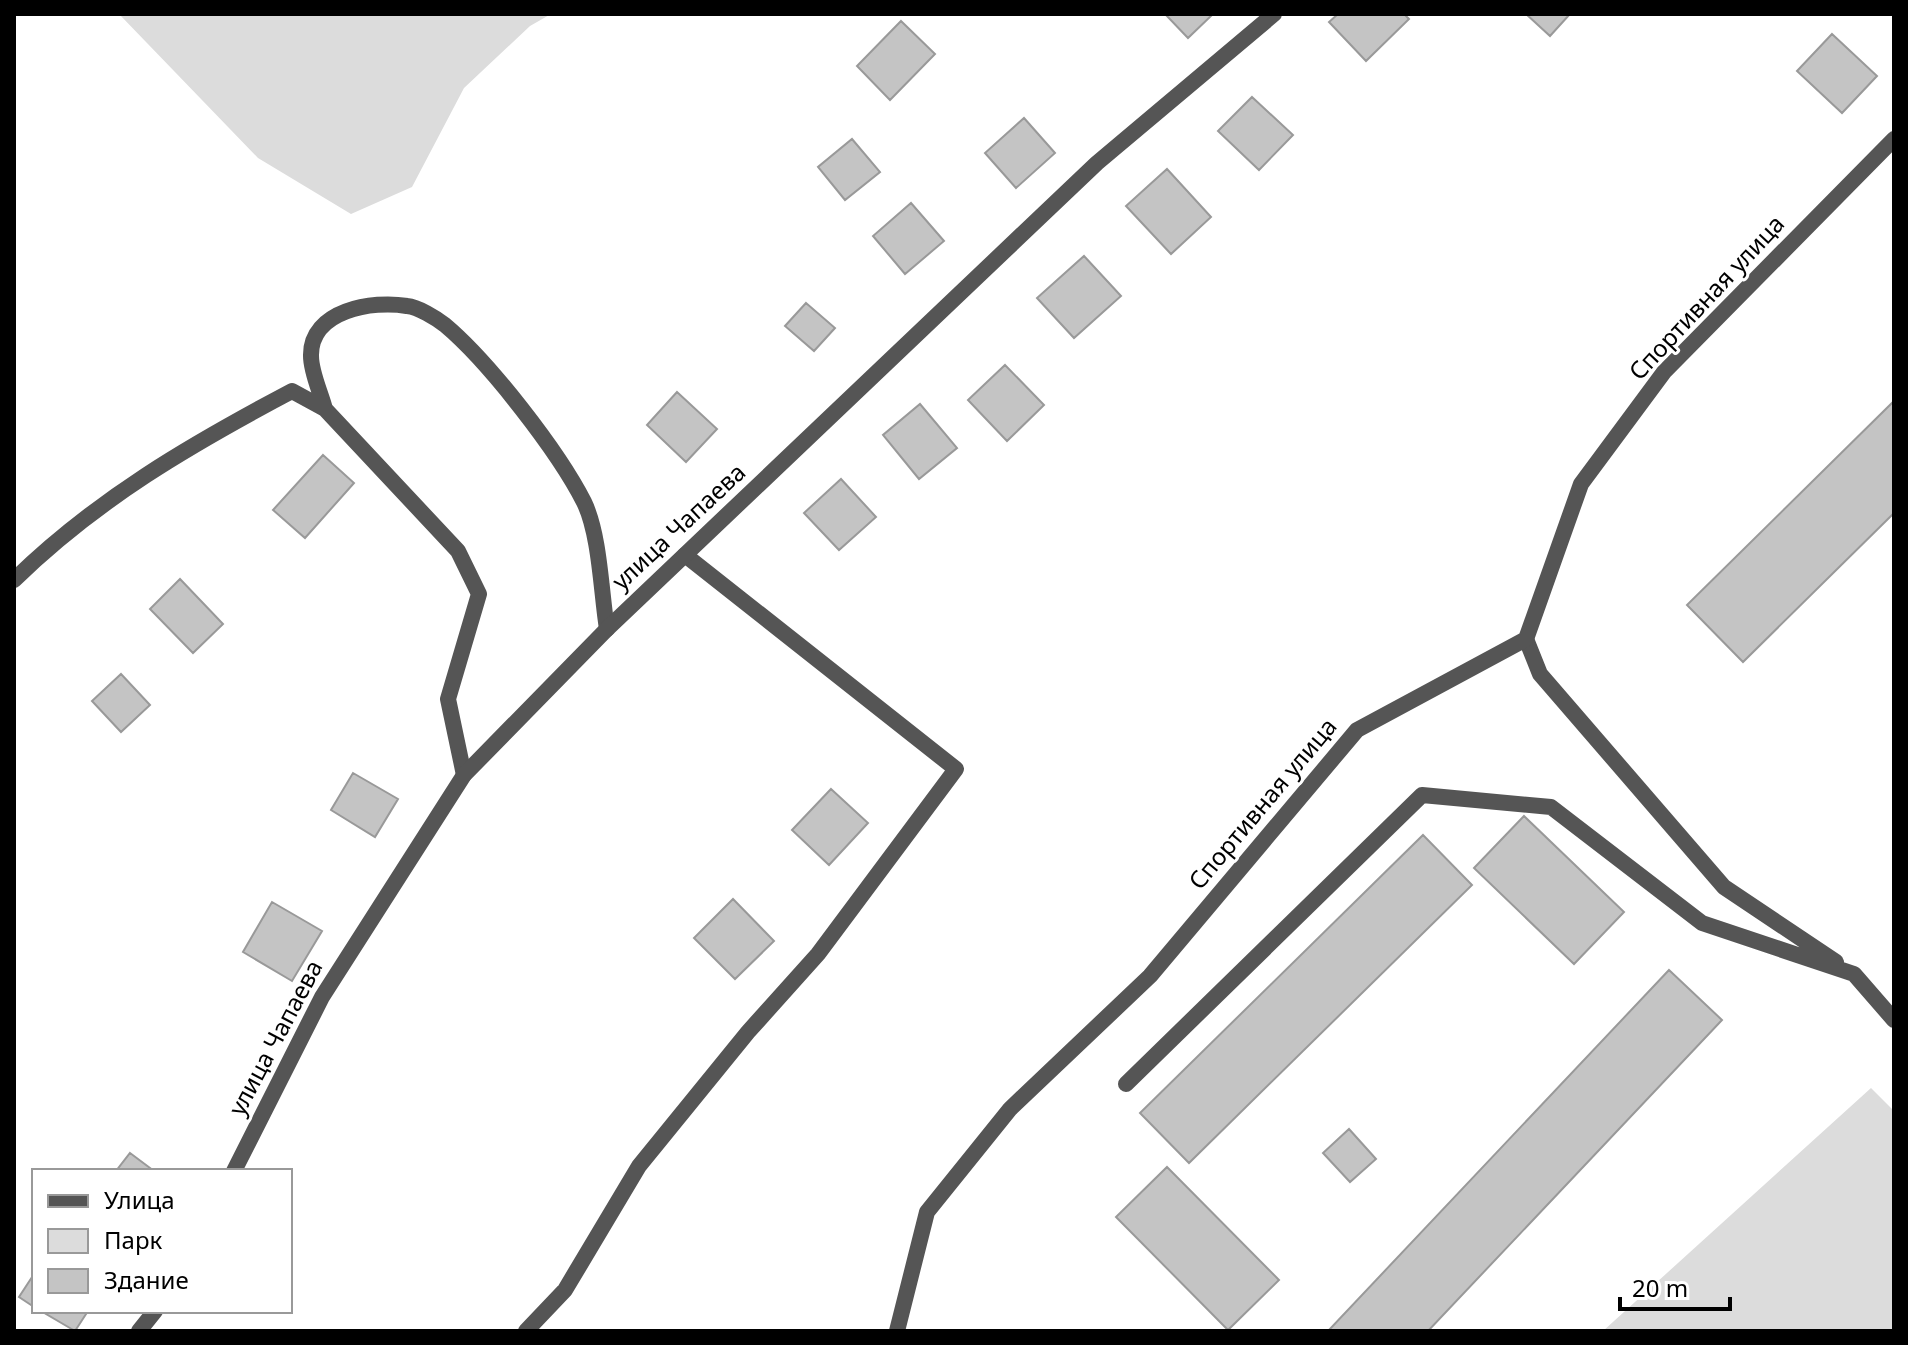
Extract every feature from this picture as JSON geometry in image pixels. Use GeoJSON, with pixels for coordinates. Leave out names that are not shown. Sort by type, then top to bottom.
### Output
{"type":"FeatureCollection","features":[{"type":"Feature","properties":{"kind":"street","name":"улица Чапаева"},"geometry":{"type":"LineString","coordinates":[[235,1169],[322,997],[464,775],[607,629],[1097,163],[1274,14]]}},
{"type":"Feature","properties":{"kind":"street","name":"Спортивная улица"},"geometry":{"type":"LineString","coordinates":[[897,1331],[927,1212],[1010,1109],[1150,976],[1357,730],[1526,639],[1581,484],[1664,372],[1894,139]]}},
{"type":"Feature","properties":{"kind":"street"},"geometry":{"type":"LineString","coordinates":[[325,409],[310,355],[318,333],[341,312],[370,306],[409,306],[444,324],[488,370],[556,455],[586,505],[607,629]]}},
{"type":"Feature","properties":{"kind":"street"},"geometry":{"type":"LineString","coordinates":[[14,580],[98,506],[175,453],[292,391],[325,409],[458,551],[479,594],[448,699],[464,775]]}},
{"type":"Feature","properties":{"kind":"street"},"geometry":{"type":"LineString","coordinates":[[526,1331],[565,1290],[639,1166],[748,1032],[818,954],[956,769],[685,555]]}},
{"type":"Feature","properties":{"kind":"street"},"geometry":{"type":"LineString","coordinates":[[1526,639],[1540,674],[1724,887],[1854,974],[1894,1020]]}},
{"type":"Feature","properties":{"kind":"street"},"geometry":{"type":"LineString","coordinates":[[1126,1084],[1422,795],[1551,807],[1702,923],[1854,974]]}},
{"type":"Feature","properties":{"kind":"street"},"geometry":{"type":"LineString","coordinates":[[139,1331],[153,1313]]}},
{"type":"Feature","properties":{"kind":"green space"},"geometry":{"type":"Polygon","coordinates":[[[119,14],[551,14],[530,26],[464,88],[412,187],[351,214],[258,158],[119,14]]]}},
{"type":"Feature","properties":{"kind":"green space"},"geometry":{"type":"Polygon","coordinates":[[[1871,1088],[1894,1111],[1894,1331],[1603,1331],[1871,1088]]]}},
{"type":"Feature","properties":{"kind":"building"},"geometry":{"type":"Polygon","coordinates":[[[1165,14],[1213,14],[1188,38],[1165,14]]]}},
{"type":"Feature","properties":{"kind":"building"},"geometry":{"type":"Polygon","coordinates":[[[1338,14],[1404,14],[1409,19],[1366,61],[1329,22],[1338,14]]]}},
{"type":"Feature","properties":{"kind":"building"},"geometry":{"type":"Polygon","coordinates":[[[1526,14],[1570,14],[1550,36],[1526,14]]]}},
{"type":"Feature","properties":{"kind":"building"},"geometry":{"type":"Polygon","coordinates":[[[901,21],[935,54],[890,100],[857,66],[901,21]]]}},
{"type":"Feature","properties":{"kind":"building"},"geometry":{"type":"Polygon","coordinates":[[[1832,34],[1877,76],[1842,113],[1797,71],[1832,34]]]}},
{"type":"Feature","properties":{"kind":"building"},"geometry":{"type":"Polygon","coordinates":[[[1252,97],[1293,135],[1259,170],[1218,131],[1252,97]]]}},
{"type":"Feature","properties":{"kind":"building"},"geometry":{"type":"Polygon","coordinates":[[[1024,118],[1055,153],[1016,188],[985,153],[1024,118]]]}},
{"type":"Feature","properties":{"kind":"building"},"geometry":{"type":"Polygon","coordinates":[[[852,139],[880,172],[845,200],[818,167],[852,139]]]}},
{"type":"Feature","properties":{"kind":"building"},"geometry":{"type":"Polygon","coordinates":[[[1167,169],[1211,217],[1171,254],[1126,206],[1167,169]]]}},
{"type":"Feature","properties":{"kind":"building"},"geometry":{"type":"Polygon","coordinates":[[[911,203],[944,241],[905,274],[873,236],[911,203]]]}},
{"type":"Feature","properties":{"kind":"building"},"geometry":{"type":"Polygon","coordinates":[[[1084,256],[1121,296],[1074,338],[1037,298],[1084,256]]]}},
{"type":"Feature","properties":{"kind":"building"},"geometry":{"type":"Polygon","coordinates":[[[806,303],[835,328],[814,351],[785,326],[806,303]]]}},
{"type":"Feature","properties":{"kind":"building"},"geometry":{"type":"Polygon","coordinates":[[[1005,365],[1044,405],[1007,441],[968,400],[1005,365]]]}},
{"type":"Feature","properties":{"kind":"building"},"geometry":{"type":"Polygon","coordinates":[[[677,392],[717,429],[686,462],[647,425],[677,392]]]}},
{"type":"Feature","properties":{"kind":"building"},"geometry":{"type":"Polygon","coordinates":[[[1894,401],[1894,513],[1743,662],[1687,605],[1894,401]]]}},
{"type":"Feature","properties":{"kind":"building"},"geometry":{"type":"Polygon","coordinates":[[[920,404],[957,448],[919,479],[883,435],[920,404]]]}},
{"type":"Feature","properties":{"kind":"building"},"geometry":{"type":"Polygon","coordinates":[[[323,455],[354,483],[305,538],[273,510],[323,455]]]}},
{"type":"Feature","properties":{"kind":"building"},"geometry":{"type":"Polygon","coordinates":[[[841,479],[876,517],[839,550],[804,513],[841,479]]]}},
{"type":"Feature","properties":{"kind":"building"},"geometry":{"type":"Polygon","coordinates":[[[180,579],[223,624],[193,653],[150,609],[180,579]]]}},
{"type":"Feature","properties":{"kind":"building"},"geometry":{"type":"Polygon","coordinates":[[[121,674],[150,705],[121,732],[92,701],[121,674]]]}},
{"type":"Feature","properties":{"kind":"building"},"geometry":{"type":"Polygon","coordinates":[[[353,773],[398,799],[375,837],[331,810],[353,773]]]}},
{"type":"Feature","properties":{"kind":"building"},"geometry":{"type":"Polygon","coordinates":[[[831,789],[868,823],[829,865],[792,830],[831,789]]]}},
{"type":"Feature","properties":{"kind":"building"},"geometry":{"type":"Polygon","coordinates":[[[1524,816],[1624,912],[1574,964],[1474,868],[1524,816]]]}},
{"type":"Feature","properties":{"kind":"building"},"geometry":{"type":"Polygon","coordinates":[[[1423,835],[1472,885],[1189,1163],[1140,1113],[1423,835]]]}},
{"type":"Feature","properties":{"kind":"building"},"geometry":{"type":"Polygon","coordinates":[[[733,899],[774,941],[735,979],[694,938],[733,899]]]}},
{"type":"Feature","properties":{"kind":"building"},"geometry":{"type":"Polygon","coordinates":[[[272,902],[322,931],[292,981],[243,952],[272,902]]]}},
{"type":"Feature","properties":{"kind":"building"},"geometry":{"type":"Polygon","coordinates":[[[1669,970],[1722,1020],[1428,1331],[1328,1331],[1669,970]]]}},
{"type":"Feature","properties":{"kind":"building"},"geometry":{"type":"Polygon","coordinates":[[[1349,1129],[1376,1159],[1350,1182],[1323,1153],[1349,1129]]]}},
{"type":"Feature","properties":{"kind":"building"},"geometry":{"type":"Polygon","coordinates":[[[130,1153],[151,1169],[118,1169],[130,1153]]]}},
{"type":"Feature","properties":{"kind":"building"},"geometry":{"type":"Polygon","coordinates":[[[1167,1167],[1279,1280],[1228,1330],[1116,1217],[1167,1167]]]}},
{"type":"Feature","properties":{"kind":"building"},"geometry":{"type":"Polygon","coordinates":[[[32,1277],[32,1306],[19,1297],[32,1277]]]}},
{"type":"Feature","properties":{"kind":"building"},"geometry":{"type":"Polygon","coordinates":[[[44,1313],[87,1313],[75,1331],[44,1313]]]}}]}
